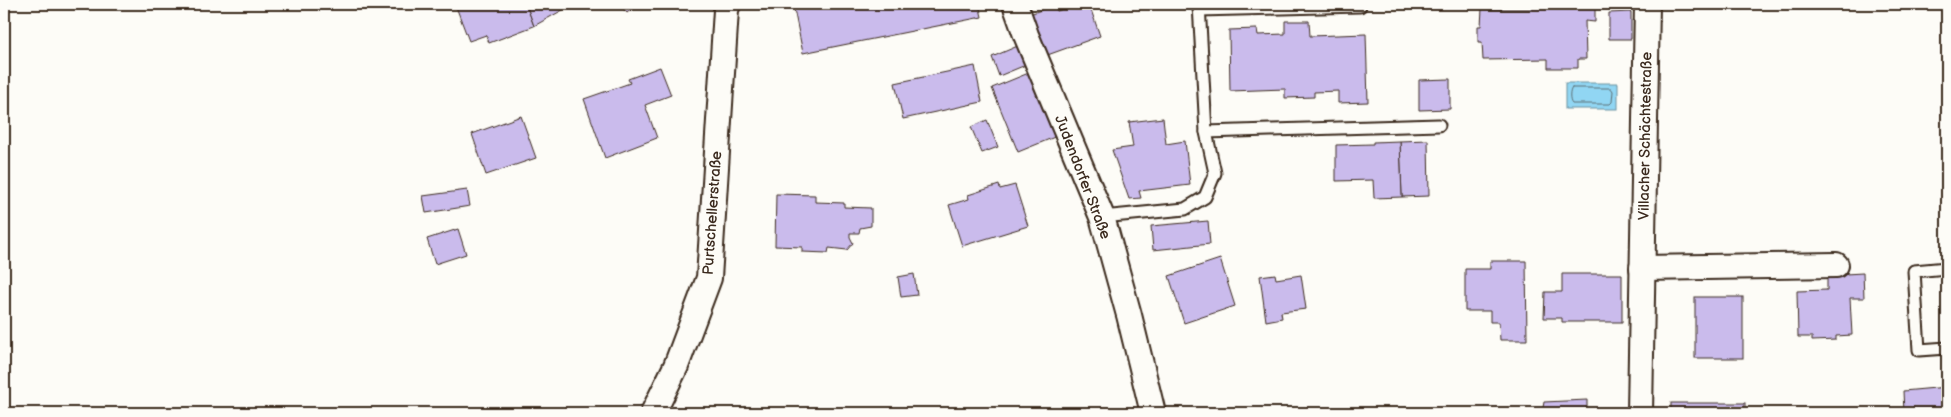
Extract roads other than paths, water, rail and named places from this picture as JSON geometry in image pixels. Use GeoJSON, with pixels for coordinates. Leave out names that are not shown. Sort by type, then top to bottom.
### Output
{"type":"FeatureCollection","features":[{"type":"Feature","properties":{"kind":"street","name":"Purtschellerstraße"},"geometry":{"type":"LineString","coordinates":[[653,413],[676,366],[709,278],[725,20],[728,4]]}},
{"type":"Feature","properties":{"kind":"street","name":"Judendorfer Straße"},"geometry":{"type":"LineString","coordinates":[[1015,4],[1026,35],[1102,217],[1153,413]]}},
{"type":"Feature","properties":{"kind":"street","name":"Villacher Schächtestraße"},"geometry":{"type":"LineString","coordinates":[[1640,413],[1647,4]]}},
{"type":"Feature","properties":{"kind":"street"},"geometry":{"type":"LineString","coordinates":[[1642,268],[1836,265]]}},
{"type":"Feature","properties":{"kind":"lane"},"geometry":{"type":"LineString","coordinates":[[1102,217],[1185,209],[1205,198],[1215,173],[1206,132],[1199,7],[1360,6]]}},
{"type":"Feature","properties":{"kind":"lane"},"geometry":{"type":"LineString","coordinates":[[1206,132],[1439,126]]}},
{"type":"Feature","properties":{"kind":"lane"},"geometry":{"type":"LineString","coordinates":[[1947,268],[1914,270],[1919,350],[1947,348]]}},
{"type":"Feature","properties":{"kind":"water"},"geometry":{"type":"Polygon","coordinates":[[[1565,83],[1618,83],[1618,109],[1565,109],[1565,83]]]}}]}
